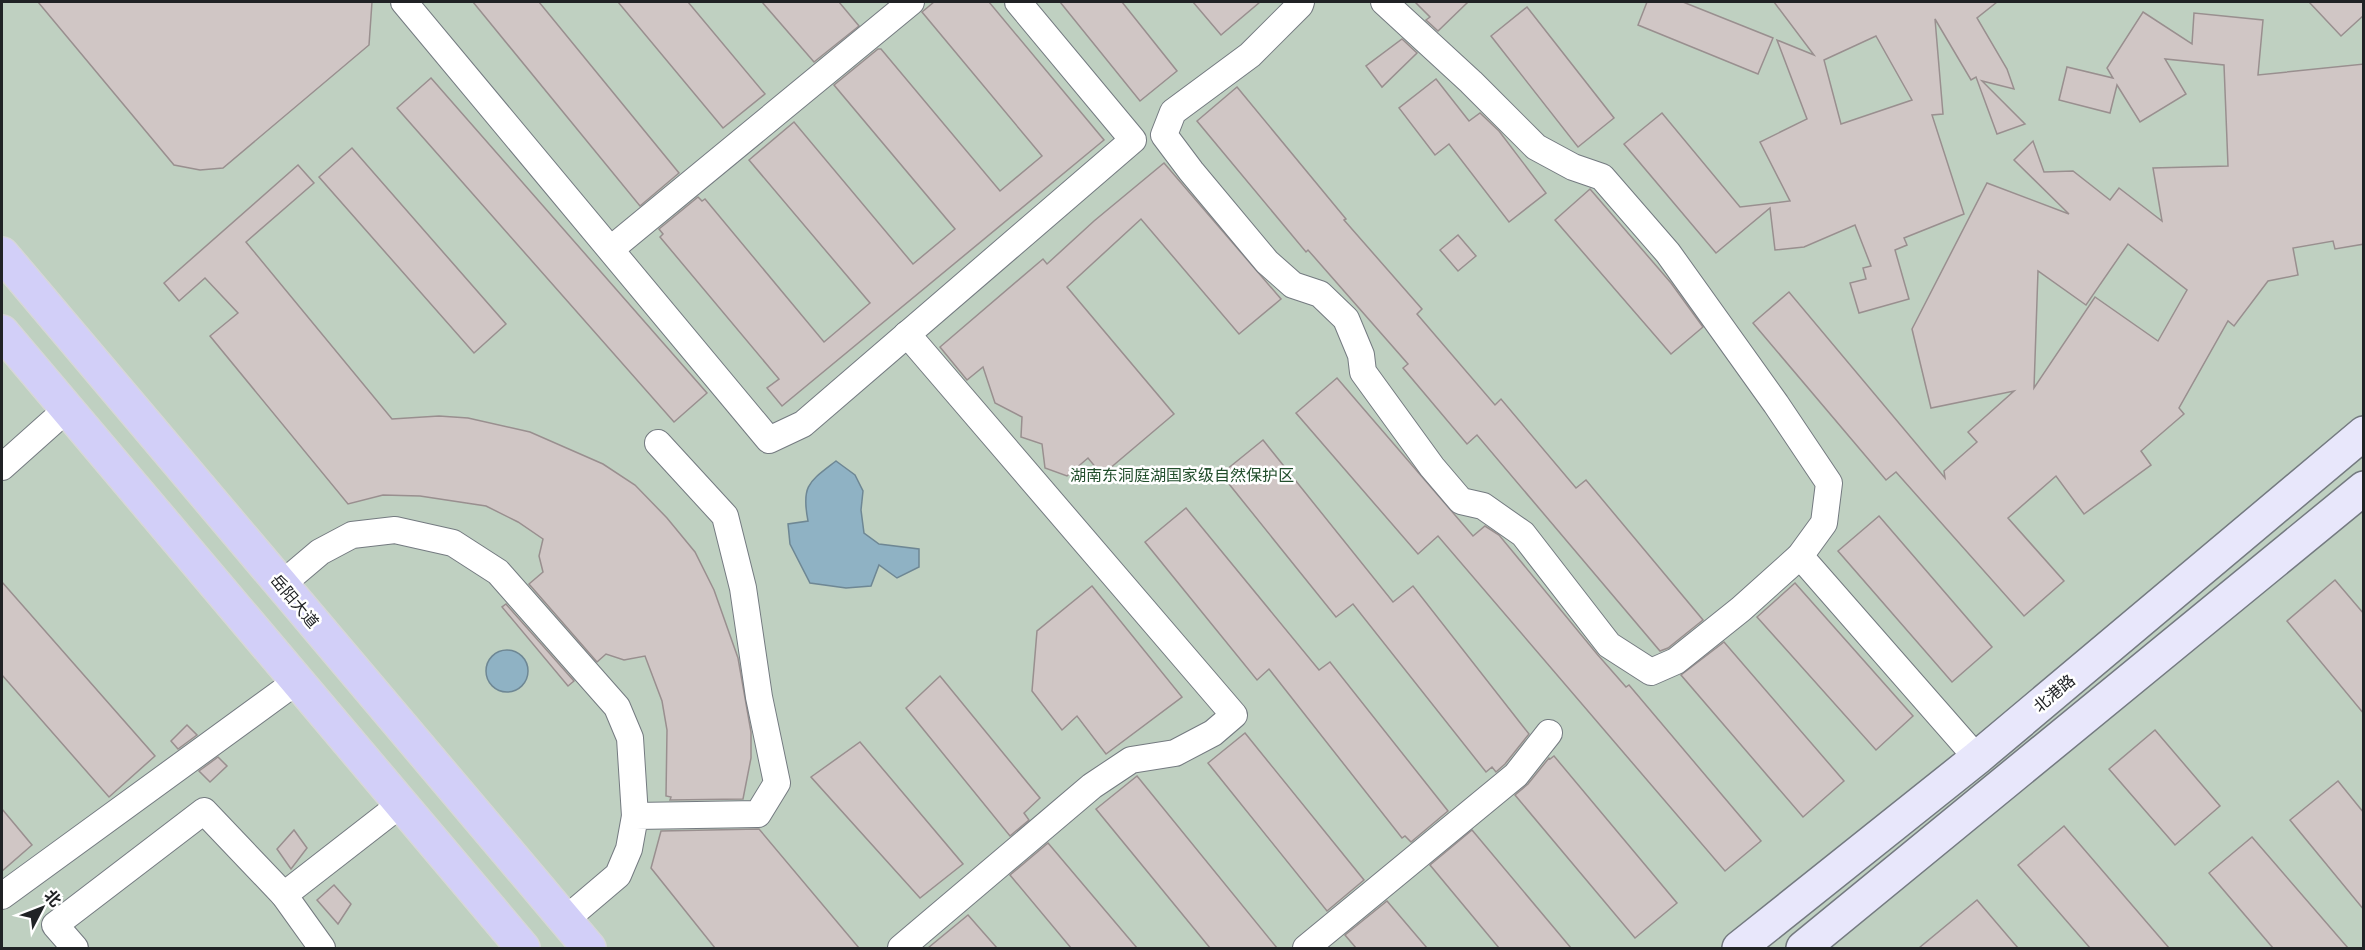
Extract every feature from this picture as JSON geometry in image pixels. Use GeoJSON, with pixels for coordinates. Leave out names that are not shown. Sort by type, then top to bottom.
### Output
{"type":"FeatureCollection","features":[{"type":"Feature","properties":{"kind":"main road","name":"岳阳大道"},"geometry":{"type":"LineString","coordinates":[[2,254],[589,948]]}},
{"type":"Feature","properties":{"kind":"main road"},"geometry":{"type":"LineString","coordinates":[[2,332],[524,948]]}},
{"type":"Feature","properties":{"kind":"main road","name":"北港路"},"geometry":{"type":"LineString","coordinates":[[1739,948],[1977,758],[2364,433]]}},
{"type":"Feature","properties":{"kind":"main road"},"geometry":{"type":"LineString","coordinates":[[1803,948],[2364,488]]}},
{"type":"Feature","properties":{"kind":"street"},"geometry":{"type":"LineString","coordinates":[[404,2],[769,440],[803,424],[1133,140],[1164,135]]}},
{"type":"Feature","properties":{"kind":"street"},"geometry":{"type":"LineString","coordinates":[[611,249],[911,2]]}},
{"type":"Feature","properties":{"kind":"street"},"geometry":{"type":"LineString","coordinates":[[1018,2],[1133,140]]}},
{"type":"Feature","properties":{"kind":"street"},"geometry":{"type":"LineString","coordinates":[[1164,135],[1173,112],[1250,55],[1301,2]]}},
{"type":"Feature","properties":{"kind":"street"},"geometry":{"type":"LineString","coordinates":[[1164,135],[1267,262],[1293,285],[1320,294],[1346,319],[1361,355],[1363,372],[1432,467],[1461,501],[1483,506],[1523,534],[1609,645],[1651,672],[1676,661],[1800,556],[1824,523],[1828,483],[1776,404],[1668,253],[1602,177],[1573,167],[1536,147],[1471,82],[1384,2]]}},
{"type":"Feature","properties":{"kind":"street"},"geometry":{"type":"LineString","coordinates":[[901,948],[1092,786],[1131,760],[1175,753],[1213,733],[1234,715],[908,334]]}},
{"type":"Feature","properties":{"kind":"street"},"geometry":{"type":"LineString","coordinates":[[2,467],[67,409]]}},
{"type":"Feature","properties":{"kind":"street"},"geometry":{"type":"LineString","coordinates":[[635,816],[758,813],[777,783],[759,697],[743,588],[725,516],[658,443]]}},
{"type":"Feature","properties":{"kind":"street"},"geometry":{"type":"LineString","coordinates":[[281,585],[320,552],[352,535],[395,530],[453,543],[498,572],[617,707],[630,738],[635,816],[629,849],[618,875],[565,920]]}},
{"type":"Feature","properties":{"kind":"street"},"geometry":{"type":"LineString","coordinates":[[1800,556],[1977,758]]}},
{"type":"Feature","properties":{"kind":"street"},"geometry":{"type":"LineString","coordinates":[[2,896],[297,681]]}},
{"type":"Feature","properties":{"kind":"street"},"geometry":{"type":"LineString","coordinates":[[1306,948],[1516,775],[1549,733]]}},
{"type":"Feature","properties":{"kind":"street"},"geometry":{"type":"LineString","coordinates":[[284,894],[401,804]]}},
{"type":"Feature","properties":{"kind":"street"},"geometry":{"type":"LineString","coordinates":[[75,948],[55,925],[204,811],[284,894],[322,948]]}},
{"type":"Feature","properties":{"kind":"green space","name":"湖南东洞庭湖国家级自然保护区"},"geometry":{"type":"Polygon","coordinates":[[[2,2],[2363,2],[2363,948],[2,948],[2,2]]]}},
{"type":"Feature","properties":{"kind":"water"},"geometry":{"type":"Polygon","coordinates":[[[836,461],[855,475],[863,491],[861,510],[864,533],[879,544],[919,549],[919,567],[897,578],[879,565],[871,586],[846,588],[810,583],[790,544],[788,524],[808,521],[806,499],[809,485],[836,461]]]}},
{"type":"Feature","properties":{"kind":"water"},"geometry":{"type":"Polygon","coordinates":[[[507,650],[515,651],[522,656],[527,663],[527,679],[522,686],[515,691],[507,692],[499,691],[492,686],[487,679],[486,671],[487,663],[492,656],[499,651],[507,650]]]}},
{"type":"Feature","properties":{"kind":"building"},"geometry":{"type":"Polygon","coordinates":[[[38,2],[372,2],[369,45],[223,168],[200,170],[174,165],[38,2]]]}},
{"type":"Feature","properties":{"kind":"building"},"geometry":{"type":"Polygon","coordinates":[[[473,2],[539,2],[679,173],[640,206],[473,2]]]}},
{"type":"Feature","properties":{"kind":"building"},"geometry":{"type":"Polygon","coordinates":[[[618,2],[688,2],[765,94],[723,128],[618,2]]]}},
{"type":"Feature","properties":{"kind":"building"},"geometry":{"type":"Polygon","coordinates":[[[762,2],[839,2],[859,26],[814,62],[762,2]]]}},
{"type":"Feature","properties":{"kind":"building"},"geometry":{"type":"Polygon","coordinates":[[[934,2],[989,2],[1104,140],[782,406],[767,388],[779,379],[660,237],[663,234],[659,229],[698,197],[702,201],[705,199],[824,342],[870,303],[749,160],[794,122],[913,264],[955,229],[834,85],[878,49],[881,49],[1000,191],[1042,156],[922,12],[934,2]]]}},
{"type":"Feature","properties":{"kind":"building"},"geometry":{"type":"Polygon","coordinates":[[[1060,2],[1122,2],[1177,71],[1140,101],[1060,2]]]}},
{"type":"Feature","properties":{"kind":"building"},"geometry":{"type":"Polygon","coordinates":[[[1193,2],[1260,2],[1221,35],[1193,2]]]}},
{"type":"Feature","properties":{"kind":"building"},"geometry":{"type":"Polygon","coordinates":[[[1415,2],[1468,2],[1438,31],[1426,20],[1430,17],[1415,2]]]}},
{"type":"Feature","properties":{"kind":"building"},"geometry":{"type":"Polygon","coordinates":[[[1647,2],[1683,2],[1773,38],[1758,74],[1638,25],[1647,2]]]}},
{"type":"Feature","properties":{"kind":"building"},"geometry":{"type":"Polygon","coordinates":[[[1774,2],[1997,2],[1977,18],[2007,69],[2014,89],[1982,81],[2025,124],[1997,134],[1976,77],[1971,80],[1935,19],[1943,114],[1932,115],[1964,214],[1904,238],[1907,245],[1895,250],[1909,299],[1859,313],[1850,283],[1866,279],[1863,268],[1871,266],[1855,225],[1804,247],[1775,250],[1770,208],[1716,253],[1624,144],[1662,113],[1740,207],[1790,201],[1760,142],[1807,119],[1777,40],[1814,55],[1774,2]],[[1876,36],[1824,60],[1841,124],[1912,100],[1876,36]]]}},
{"type":"Feature","properties":{"kind":"building"},"geometry":{"type":"Polygon","coordinates":[[[2309,2],[2364,2],[2364,15],[2341,36],[2309,2]]]}},
{"type":"Feature","properties":{"kind":"building"},"geometry":{"type":"Polygon","coordinates":[[[1527,7],[1614,118],[1578,147],[1491,36],[1527,7]]]}},
{"type":"Feature","properties":{"kind":"building"},"geometry":{"type":"Polygon","coordinates":[[[2143,12],[2192,44],[2194,13],[2263,20],[2258,75],[2364,64],[2364,244],[2335,249],[2333,241],[2293,248],[2298,275],[2268,281],[2234,326],[2228,321],[2179,408],[2184,414],[2141,451],[2151,465],[2084,514],[2056,476],[2008,518],[2064,581],[2024,616],[1896,472],[1886,480],[1753,323],[1789,292],[1945,478],[1944,471],[1977,442],[1968,432],[2014,391],[1931,408],[1912,329],[1987,183],[2069,214],[2014,160],[2033,141],[2044,172],[2073,171],[2110,200],[2119,188],[2162,221],[2153,168],[2228,166],[2224,65],[2165,59],[2186,94],[2140,122],[2117,85],[2110,113],[2059,100],[2067,67],[2113,78],[2107,68],[2143,12]],[[2128,244],[2086,305],[2038,271],[2034,388],[2095,297],[2158,341],[2187,290],[2128,244]]]}},
{"type":"Feature","properties":{"kind":"building"},"geometry":{"type":"Polygon","coordinates":[[[1402,39],[1417,53],[1382,87],[1366,66],[1402,39]]]}},
{"type":"Feature","properties":{"kind":"building"},"geometry":{"type":"Polygon","coordinates":[[[431,78],[707,393],[674,422],[397,108],[431,78]]]}},
{"type":"Feature","properties":{"kind":"building"},"geometry":{"type":"Polygon","coordinates":[[[1436,79],[1469,121],[1480,113],[1499,131],[1546,193],[1509,222],[1449,144],[1435,155],[1399,108],[1436,79]]]}},
{"type":"Feature","properties":{"kind":"building"},"geometry":{"type":"Polygon","coordinates":[[[1237,87],[1346,219],[1344,220],[1422,309],[1417,314],[1495,405],[1501,399],[1576,488],[1586,480],[1703,620],[1668,648],[1660,651],[1477,435],[1467,444],[1403,368],[1408,364],[1308,250],[1306,252],[1197,121],[1237,87]]]}},
{"type":"Feature","properties":{"kind":"building"},"geometry":{"type":"Polygon","coordinates":[[[352,148],[506,324],[474,353],[319,177],[352,148]]]}},
{"type":"Feature","properties":{"kind":"building"},"geometry":{"type":"Polygon","coordinates":[[[1164,163],[1281,299],[1239,334],[1141,219],[1067,287],[1174,414],[1102,475],[1088,458],[1067,476],[1045,468],[1042,444],[1021,437],[1022,417],[995,403],[983,367],[967,380],[940,347],[1043,259],[1047,264],[1094,221],[1164,163]]]}},
{"type":"Feature","properties":{"kind":"building"},"geometry":{"type":"Polygon","coordinates":[[[298,165],[314,183],[246,242],[392,419],[439,416],[468,418],[530,432],[603,464],[635,485],[667,518],[695,552],[714,590],[738,658],[751,732],[751,758],[743,799],[670,800],[671,797],[666,796],[667,730],[662,701],[645,656],[624,660],[606,654],[597,662],[529,584],[543,572],[539,556],[543,539],[518,522],[486,506],[420,496],[383,495],[348,504],[210,336],[238,313],[205,278],[179,301],[164,283],[298,165]]]}},
{"type":"Feature","properties":{"kind":"building"},"geometry":{"type":"Polygon","coordinates":[[[1590,189],[1671,283],[1703,327],[1671,354],[1555,220],[1590,189]]]}},
{"type":"Feature","properties":{"kind":"building"},"geometry":{"type":"Polygon","coordinates":[[[1458,235],[1476,256],[1458,271],[1440,250],[1458,235]]]}},
{"type":"Feature","properties":{"kind":"building"},"geometry":{"type":"Polygon","coordinates":[[[1337,378],[1473,536],[1485,526],[1499,535],[1597,654],[1626,687],[1629,685],[1761,841],[1725,871],[1438,536],[1418,554],[1296,413],[1337,378]]]}},
{"type":"Feature","properties":{"kind":"building"},"geometry":{"type":"Polygon","coordinates":[[[1263,440],[1393,602],[1413,586],[1529,734],[1496,772],[1492,767],[1486,772],[1353,604],[1336,617],[1221,474],[1263,440]]]}},
{"type":"Feature","properties":{"kind":"building"},"geometry":{"type":"Polygon","coordinates":[[[1186,508],[1319,670],[1330,662],[1448,811],[1411,842],[1405,836],[1402,838],[1269,669],[1257,680],[1145,542],[1186,508]]]}},
{"type":"Feature","properties":{"kind":"building"},"geometry":{"type":"Polygon","coordinates":[[[1879,516],[1992,647],[1952,682],[1838,551],[1879,516]]]}},
{"type":"Feature","properties":{"kind":"building"},"geometry":{"type":"Polygon","coordinates":[[[2335,580],[2364,614],[2364,714],[2287,621],[2335,580]]]}},
{"type":"Feature","properties":{"kind":"building"},"geometry":{"type":"Polygon","coordinates":[[[2,582],[155,756],[109,797],[2,675],[2,582]]]}},
{"type":"Feature","properties":{"kind":"building"},"geometry":{"type":"Polygon","coordinates":[[[1795,583],[1913,716],[1876,750],[1757,617],[1795,583]]]}},
{"type":"Feature","properties":{"kind":"building"},"geometry":{"type":"Polygon","coordinates":[[[1092,586],[1182,697],[1106,754],[1077,716],[1062,730],[1032,691],[1037,631],[1092,586]]]}},
{"type":"Feature","properties":{"kind":"building"},"geometry":{"type":"Polygon","coordinates":[[[506,604],[574,681],[568,686],[502,607],[506,604]]]}},
{"type":"Feature","properties":{"kind":"building"},"geometry":{"type":"Polygon","coordinates":[[[1724,642],[1844,781],[1803,817],[1681,675],[1724,642]]]}},
{"type":"Feature","properties":{"kind":"building"},"geometry":{"type":"Polygon","coordinates":[[[940,676],[1040,798],[1024,813],[1029,820],[1010,836],[906,708],[940,676]]]}},
{"type":"Feature","properties":{"kind":"building"},"geometry":{"type":"Polygon","coordinates":[[[187,725],[197,735],[178,749],[171,741],[187,725]]]}},
{"type":"Feature","properties":{"kind":"building"},"geometry":{"type":"Polygon","coordinates":[[[2155,730],[2220,806],[2175,845],[2109,769],[2155,730]]]}},
{"type":"Feature","properties":{"kind":"building"},"geometry":{"type":"Polygon","coordinates":[[[1245,733],[1364,880],[1327,911],[1208,763],[1245,733]]]}},
{"type":"Feature","properties":{"kind":"building"},"geometry":{"type":"Polygon","coordinates":[[[860,742],[963,864],[920,898],[811,777],[860,742]]]}},
{"type":"Feature","properties":{"kind":"building"},"geometry":{"type":"Polygon","coordinates":[[[1554,756],[1677,903],[1635,938],[1515,795],[1528,784],[1549,758],[1554,756]]]}},
{"type":"Feature","properties":{"kind":"building"},"geometry":{"type":"Polygon","coordinates":[[[218,757],[227,766],[210,782],[199,771],[218,757]]]}},
{"type":"Feature","properties":{"kind":"building"},"geometry":{"type":"Polygon","coordinates":[[[1137,776],[1277,948],[1210,948],[1096,809],[1137,776]]]}},
{"type":"Feature","properties":{"kind":"building"},"geometry":{"type":"Polygon","coordinates":[[[2338,781],[2364,813],[2364,910],[2290,820],[2338,781]]]}},
{"type":"Feature","properties":{"kind":"building"},"geometry":{"type":"Polygon","coordinates":[[[2,809],[32,845],[2,871],[2,809]]]}},
{"type":"Feature","properties":{"kind":"building"},"geometry":{"type":"Polygon","coordinates":[[[2064,826],[2169,948],[2090,948],[2018,865],[2064,826]]]}},
{"type":"Feature","properties":{"kind":"building"},"geometry":{"type":"Polygon","coordinates":[[[759,829],[859,948],[715,948],[651,868],[661,831],[759,829]]]}},
{"type":"Feature","properties":{"kind":"building"},"geometry":{"type":"Polygon","coordinates":[[[294,830],[307,848],[291,869],[277,849],[294,830]]]}},
{"type":"Feature","properties":{"kind":"building"},"geometry":{"type":"Polygon","coordinates":[[[1472,830],[1571,948],[1499,948],[1430,865],[1472,830]]]}},
{"type":"Feature","properties":{"kind":"building"},"geometry":{"type":"Polygon","coordinates":[[[2252,837],[2348,948],[2273,948],[2209,873],[2252,837]]]}},
{"type":"Feature","properties":{"kind":"building"},"geometry":{"type":"Polygon","coordinates":[[[1048,843],[1137,948],[1071,948],[1010,875],[1048,843]]]}},
{"type":"Feature","properties":{"kind":"building"},"geometry":{"type":"Polygon","coordinates":[[[334,885],[351,904],[338,924],[317,900],[334,885]]]}},
{"type":"Feature","properties":{"kind":"building"},"geometry":{"type":"Polygon","coordinates":[[[1977,900],[2018,948],[1919,948],[1977,900]]]}},
{"type":"Feature","properties":{"kind":"building"},"geometry":{"type":"Polygon","coordinates":[[[1387,901],[1427,948],[1356,948],[1345,935],[1387,901]]]}},
{"type":"Feature","properties":{"kind":"building"},"geometry":{"type":"Polygon","coordinates":[[[968,915],[997,948],[928,948],[968,915]]]}}]}
